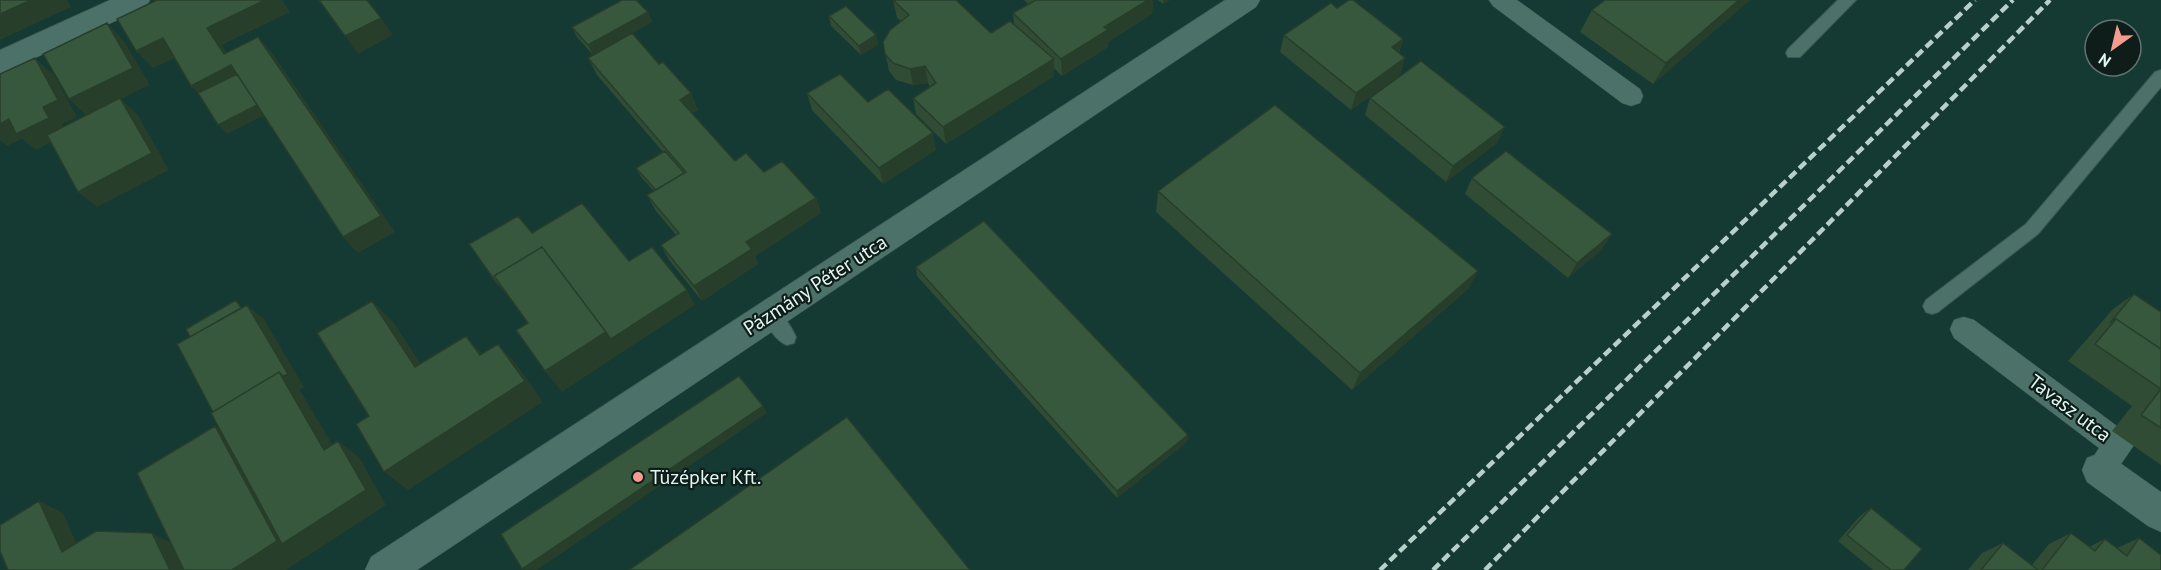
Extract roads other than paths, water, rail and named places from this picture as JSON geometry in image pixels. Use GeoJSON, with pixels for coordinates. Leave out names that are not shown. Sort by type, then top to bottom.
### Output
{"type":"FeatureCollection","features":[{"type":"Feature","properties":{"kind":"street"},"geometry":{"type":"LineString","coordinates":[[0,63],[136,0]]}},
{"type":"Feature","properties":{"kind":"street","name":"Pázmány Péter utca"},"geometry":{"type":"LineString","coordinates":[[384,570],[778,326],[1246,0]]}},
{"type":"Feature","properties":{"kind":"street"},"geometry":{"type":"LineString","coordinates":[[1501,0],[1631,96]]}},
{"type":"Feature","properties":{"kind":"street","name":"Tavasz utca"},"geometry":{"type":"LineString","coordinates":[[1964,329],[2119,445],[2100,470],[2161,514]]}},
{"type":"Feature","properties":{"kind":"lane"},"geometry":{"type":"LineString","coordinates":[[1794,53],[1848,0]]}},
{"type":"Feature","properties":{"kind":"lane"},"geometry":{"type":"LineString","coordinates":[[1932,306],[2032,229],[2161,76]]}},
{"type":"Feature","properties":{"kind":"railway"},"geometry":{"type":"LineString","coordinates":[[1380,570],[1975,0]]}},
{"type":"Feature","properties":{"kind":"railway"},"geometry":{"type":"LineString","coordinates":[[1433,570],[2013,0]]}},
{"type":"Feature","properties":{"kind":"railway"},"geometry":{"type":"LineString","coordinates":[[1485,570],[2050,0]]}},
{"type":"Feature","properties":{"kind":"place","name":"Tüzépker Kft."},"geometry":{"type":"Point","coordinates":[638,477]}}]}
